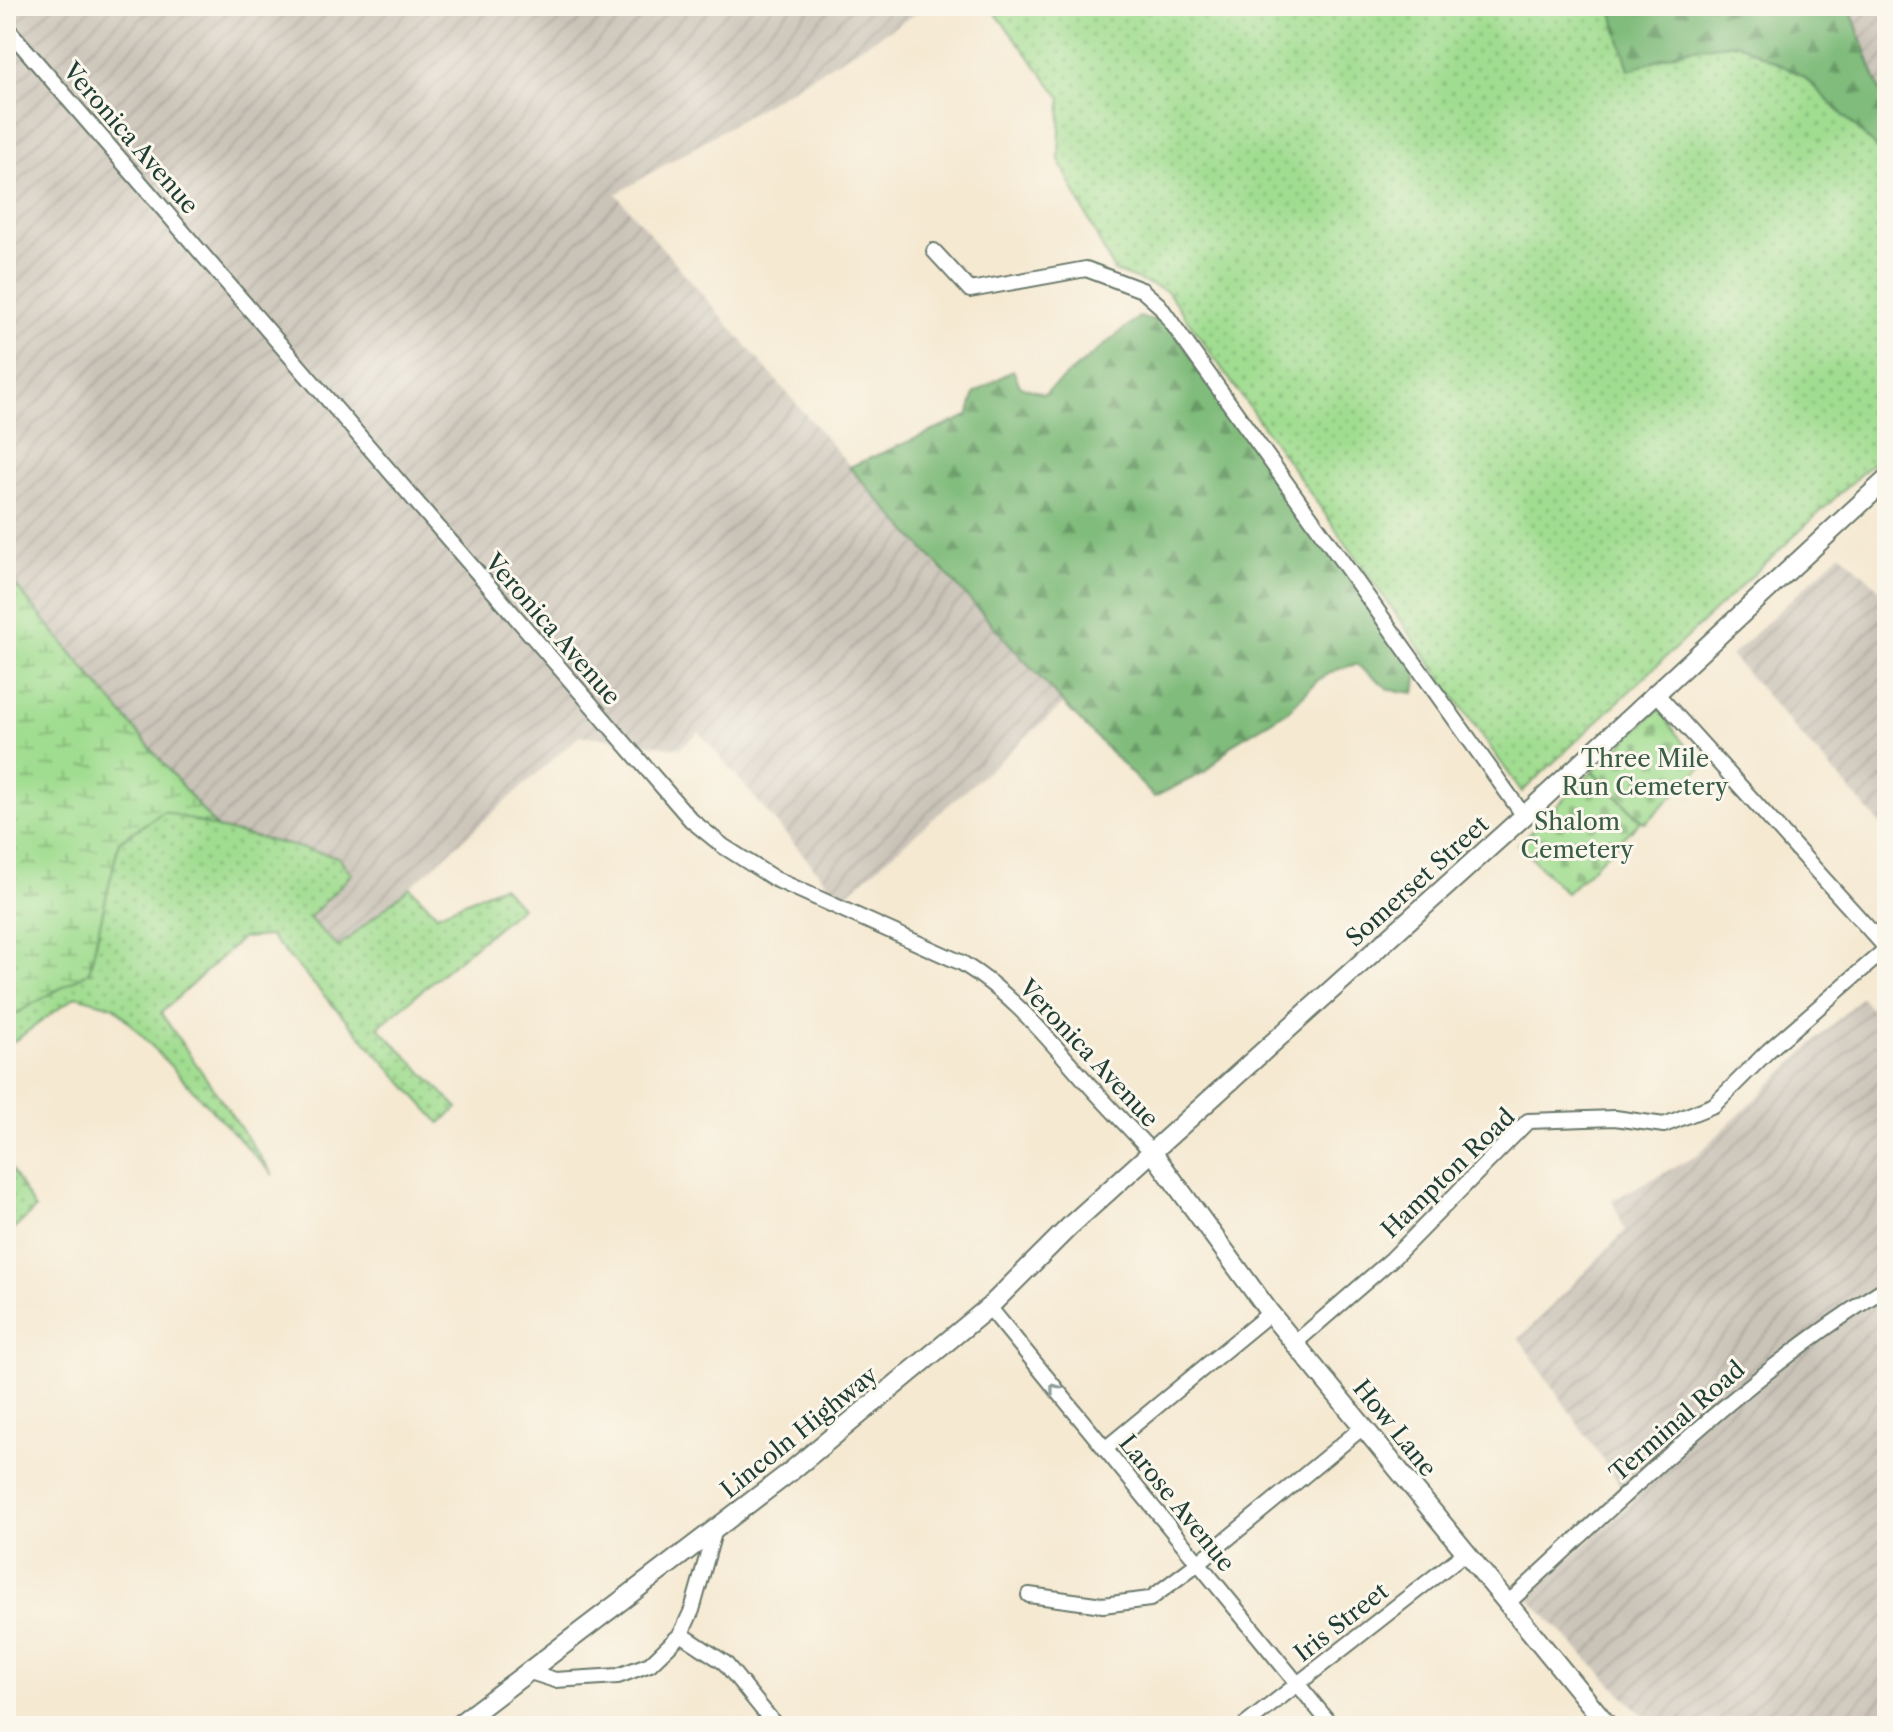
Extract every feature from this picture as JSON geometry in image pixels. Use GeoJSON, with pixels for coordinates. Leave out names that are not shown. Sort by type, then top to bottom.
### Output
{"type":"FeatureCollection","features":[{"type":"Feature","properties":{"kind":"main road","name":"Somerset Street"},"geometry":{"type":"LineString","coordinates":[[1153,1153],[1524,816],[1887,479]]}},
{"type":"Feature","properties":{"kind":"main road","name":"Lincoln Highway"},"geometry":{"type":"LineString","coordinates":[[457,1726],[790,1472],[989,1307],[1071,1225],[1153,1153]]}},
{"type":"Feature","properties":{"kind":"main road","name":"How Lane"},"geometry":{"type":"LineString","coordinates":[[1153,1153],[1270,1313],[1608,1726]]}},
{"type":"Feature","properties":{"kind":"street","name":"Veronica Avenue"},"geometry":{"type":"LineString","coordinates":[[6,27],[691,820],[723,846],[775,879],[962,963],[985,977],[1039,1027],[1153,1153]]}},
{"type":"Feature","properties":{"kind":"street"},"geometry":{"type":"LineString","coordinates":[[934,251],[970,290],[1086,269],[1142,290],[1159,305],[1524,816]]}},
{"type":"Feature","properties":{"kind":"street","name":"Hampton Road"},"geometry":{"type":"LineString","coordinates":[[1295,1343],[1392,1259],[1528,1121],[1615,1118],[1664,1125],[1714,1105],[1768,1051],[1887,949],[1656,693]]}},
{"type":"Feature","properties":{"kind":"street","name":"Terminal Road"},"geometry":{"type":"LineString","coordinates":[[1508,1603],[1664,1459],[1791,1352],[1887,1287]]}},
{"type":"Feature","properties":{"kind":"street","name":"Larose Avenue"},"geometry":{"type":"LineString","coordinates":[[989,1307],[1332,1726]]}},
{"type":"Feature","properties":{"kind":"street"},"geometry":{"type":"LineString","coordinates":[[1105,1449],[1270,1313]]}},
{"type":"Feature","properties":{"kind":"street"},"geometry":{"type":"LineString","coordinates":[[1029,1595],[1103,1605],[1145,1601],[1198,1563],[1363,1427]]}},
{"type":"Feature","properties":{"kind":"street"},"geometry":{"type":"LineString","coordinates":[[527,1671],[555,1680],[618,1676],[650,1664],[681,1634],[692,1610],[715,1529]]}},
{"type":"Feature","properties":{"kind":"street","name":"Iris Street"},"geometry":{"type":"LineString","coordinates":[[1244,1726],[1466,1552]]}},
{"type":"Feature","properties":{"kind":"street"},"geometry":{"type":"LineString","coordinates":[[681,1634],[725,1663],[776,1726]]}},
{"type":"Feature","properties":{"kind":"shaded area"},"geometry":{"type":"Polygon","coordinates":[[[6,6],[929,6],[616,194],[929,558],[1064,704],[841,899],[699,732],[680,748],[580,735],[338,947],[309,918],[352,874],[338,857],[217,828],[6,574],[6,6]]]}},
{"type":"Feature","properties":{"kind":"shaded area"},"geometry":{"type":"Polygon","coordinates":[[[1849,6],[1887,6],[1887,109],[1849,6]]]}},
{"type":"Feature","properties":{"kind":"shaded area"},"geometry":{"type":"Polygon","coordinates":[[[1841,553],[1887,596],[1887,832],[1731,656],[1841,553]]]}},
{"type":"Feature","properties":{"kind":"shaded area"},"geometry":{"type":"Polygon","coordinates":[[[1861,997],[1879,1020],[1887,1023],[1887,1726],[1653,1726],[1527,1597],[1632,1502],[1519,1339],[1625,1231],[1612,1200],[1696,1156],[1861,997]]]}},
{"type":"Feature","properties":{"kind":"green space"},"geometry":{"type":"Polygon","coordinates":[[[990,6],[1849,6],[1887,109],[1887,449],[1522,792],[1167,291],[1114,271],[1059,160],[1061,98],[990,6]]]}},
{"type":"Feature","properties":{"kind":"green space"},"geometry":{"type":"Polygon","coordinates":[[[1632,6],[1849,6],[1887,109],[1887,158],[1803,76],[1737,43],[1687,49],[1629,70],[1612,13],[1632,6]]]}},
{"type":"Feature","properties":{"kind":"green space"},"geometry":{"type":"Polygon","coordinates":[[[1139,317],[1166,322],[1418,671],[1415,693],[1390,690],[1356,664],[1336,670],[1318,680],[1289,710],[1234,743],[1207,771],[1154,797],[1064,704],[849,467],[968,416],[975,393],[1013,370],[1020,386],[1044,394],[1139,317]]]}},
{"type":"Feature","properties":{"kind":"green space"},"geometry":{"type":"Polygon","coordinates":[[[6,574],[217,828],[164,811],[119,841],[89,972],[6,1019],[6,574]]]}},
{"type":"Feature","properties":{"kind":"green space","name":"Three Mile Run Cemetery"},"geometry":{"type":"Polygon","coordinates":[[[1659,709],[1701,768],[1645,823],[1593,771],[1659,709]]]}},
{"type":"Feature","properties":{"kind":"green space","name":"Shalom Cemetery"},"geometry":{"type":"Polygon","coordinates":[[[1592,772],[1641,821],[1566,893],[1518,844],[1592,772]]]}},
{"type":"Feature","properties":{"kind":"green space"},"geometry":{"type":"Polygon","coordinates":[[[164,811],[217,828],[338,857],[352,874],[309,918],[338,947],[410,887],[437,914],[502,886],[521,907],[378,1027],[458,1108],[440,1123],[270,936],[242,938],[161,1013],[273,1175],[115,1007],[76,996],[6,1047],[6,1019],[89,972],[119,842],[164,811]]]}},
{"type":"Feature","properties":{"kind":"green space"},"geometry":{"type":"Polygon","coordinates":[[[6,1161],[35,1209],[6,1237],[6,1161]]]}}]}
